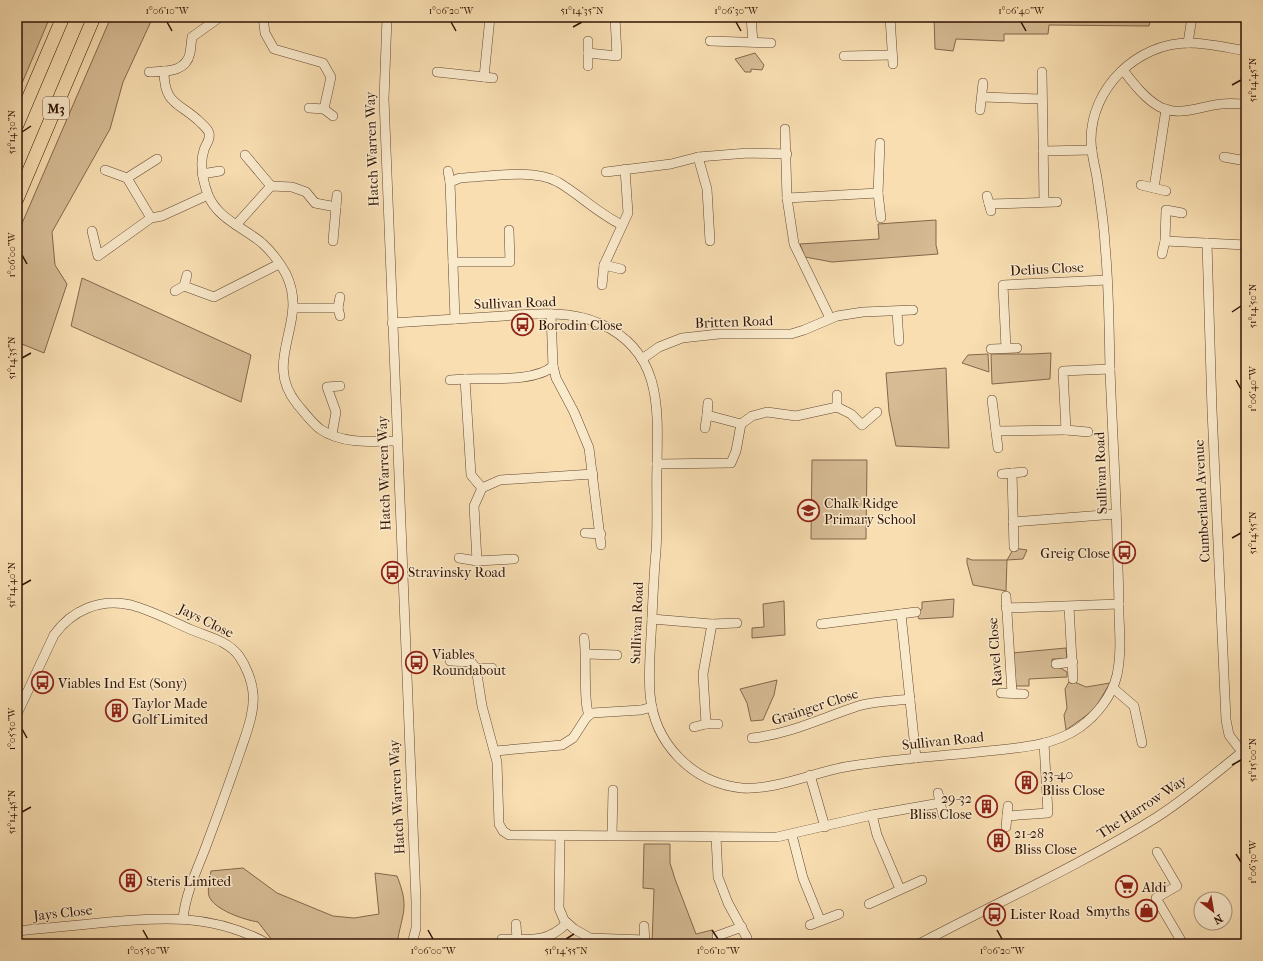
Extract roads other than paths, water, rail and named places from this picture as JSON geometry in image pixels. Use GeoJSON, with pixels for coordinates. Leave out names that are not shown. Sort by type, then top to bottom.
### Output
{"type":"FeatureCollection","features":[{"type":"Feature","properties":{"kind":"highway","name":"M3"},"geometry":{"type":"LineString","coordinates":[[17,125],[63,17]]}},
{"type":"Feature","properties":{"kind":"highway","name":"M3"},"geometry":{"type":"LineString","coordinates":[[17,199],[94,17]]}},
{"type":"Feature","properties":{"kind":"street"},"geometry":{"type":"LineString","coordinates":[[148,72],[174,71],[184,64],[190,54],[192,38],[220,17]]}},
{"type":"Feature","properties":{"kind":"street"},"geometry":{"type":"LineString","coordinates":[[263,17],[265,33],[274,49],[323,63],[331,77],[324,109]]}},
{"type":"Feature","properties":{"kind":"street","name":"Hatch Warren Way"},"geometry":{"type":"LineString","coordinates":[[387,17],[384,100],[416,928],[419,944]]}},
{"type":"Feature","properties":{"kind":"street"},"geometry":{"type":"LineString","coordinates":[[437,72],[489,77],[490,17]]}},
{"type":"Feature","properties":{"kind":"street"},"geometry":{"type":"LineString","coordinates":[[588,53],[617,56],[615,17]]}},
{"type":"Feature","properties":{"kind":"street"},"geometry":{"type":"LineString","coordinates":[[750,17],[753,42]]}},
{"type":"Feature","properties":{"kind":"street"},"geometry":{"type":"LineString","coordinates":[[844,56],[892,60],[890,17]]}},
{"type":"Feature","properties":{"kind":"street"},"geometry":{"type":"LineString","coordinates":[[1188,43],[1192,17]]}},
{"type":"Feature","properties":{"kind":"street"},"geometry":{"type":"LineString","coordinates":[[710,41],[771,43]]}},
{"type":"Feature","properties":{"kind":"street"},"geometry":{"type":"LineString","coordinates":[[588,42],[588,66]]}},
{"type":"Feature","properties":{"kind":"street","name":"Sullivan Road"},"geometry":{"type":"LineString","coordinates":[[392,323],[551,314],[588,319],[604,325],[627,341],[642,359],[653,385],[659,430],[656,548],[653,575],[650,682],[652,707],[657,725],[670,749],[690,768],[713,781],[746,788],[772,785],[810,775],[868,763],[1044,743],[1062,738],[1084,725],[1096,714],[1113,688],[1119,661],[1119,604],[1105,240],[1092,150],[1092,125],[1099,104],[1112,81],[1123,70],[1149,52],[1163,47],[1188,43],[1246,51]]}},
{"type":"Feature","properties":{"kind":"street"},"geometry":{"type":"LineString","coordinates":[[1123,70],[1144,95],[1159,107],[1166,109],[1184,111],[1222,104],[1246,104]]}},
{"type":"Feature","properties":{"kind":"street"},"geometry":{"type":"LineString","coordinates":[[164,71],[166,92],[170,98],[193,116],[209,134],[209,139],[204,150],[201,164],[202,174],[208,195],[219,212],[261,242],[286,274],[292,294],[294,308],[292,324],[284,352],[283,374],[290,394],[302,410],[320,428],[332,434],[358,442],[396,441]]}},
{"type":"Feature","properties":{"kind":"street"},"geometry":{"type":"LineString","coordinates":[[1042,72],[1044,201]]}},
{"type":"Feature","properties":{"kind":"street"},"geometry":{"type":"LineString","coordinates":[[980,110],[983,83]]}},
{"type":"Feature","properties":{"kind":"street"},"geometry":{"type":"LineString","coordinates":[[982,97],[1042,99]]}},
{"type":"Feature","properties":{"kind":"street"},"geometry":{"type":"LineString","coordinates":[[309,108],[324,109],[333,116]]}},
{"type":"Feature","properties":{"kind":"street"},"geometry":{"type":"LineString","coordinates":[[1154,188],[1166,109]]}},
{"type":"Feature","properties":{"kind":"street"},"geometry":{"type":"LineString","coordinates":[[785,129],[787,154],[786,198],[794,244],[830,318]]}},
{"type":"Feature","properties":{"kind":"street"},"geometry":{"type":"LineString","coordinates":[[880,143],[878,192],[881,218]]}},
{"type":"Feature","properties":{"kind":"street"},"geometry":{"type":"LineString","coordinates":[[1043,151],[1092,150]]}},
{"type":"Feature","properties":{"kind":"street"},"geometry":{"type":"LineString","coordinates":[[606,172],[671,164],[698,157],[748,153],[787,154]]}},
{"type":"Feature","properties":{"kind":"street"},"geometry":{"type":"LineString","coordinates":[[245,155],[271,186],[292,187],[306,192],[315,203],[336,207]]}},
{"type":"Feature","properties":{"kind":"street"},"geometry":{"type":"LineString","coordinates":[[698,157],[707,189],[710,241]]}},
{"type":"Feature","properties":{"kind":"street"},"geometry":{"type":"LineString","coordinates":[[1224,157],[1246,161]]}},
{"type":"Feature","properties":{"kind":"street"},"geometry":{"type":"LineString","coordinates":[[127,178],[157,159]]}},
{"type":"Feature","properties":{"kind":"street"},"geometry":{"type":"LineString","coordinates":[[602,285],[604,266],[628,213],[625,169]]}},
{"type":"Feature","properties":{"kind":"street"},"geometry":{"type":"LineString","coordinates":[[105,170],[127,178],[151,218]]}},
{"type":"Feature","properties":{"kind":"street"},"geometry":{"type":"LineString","coordinates":[[202,174],[220,171]]}},
{"type":"Feature","properties":{"kind":"street"},"geometry":{"type":"LineString","coordinates":[[448,171],[450,182],[455,319]]}},
{"type":"Feature","properties":{"kind":"street"},"geometry":{"type":"LineString","coordinates":[[450,182],[460,178],[535,175],[557,182],[611,220],[622,225]]}},
{"type":"Feature","properties":{"kind":"street"},"geometry":{"type":"LineString","coordinates":[[1141,185],[1166,191]]}},
{"type":"Feature","properties":{"kind":"street"},"geometry":{"type":"LineString","coordinates":[[236,225],[271,186]]}},
{"type":"Feature","properties":{"kind":"street"},"geometry":{"type":"LineString","coordinates":[[786,198],[878,192]]}},
{"type":"Feature","properties":{"kind":"street"},"geometry":{"type":"LineString","coordinates":[[92,231],[98,256],[151,218],[162,216],[208,195]]}},
{"type":"Feature","properties":{"kind":"street"},"geometry":{"type":"LineString","coordinates":[[333,241],[337,195]]}},
{"type":"Feature","properties":{"kind":"street"},"geometry":{"type":"LineString","coordinates":[[989,204],[1044,201],[1057,202]]}},
{"type":"Feature","properties":{"kind":"street"},"geometry":{"type":"LineString","coordinates":[[1162,254],[1165,241],[1166,210],[1182,213]]}},
{"type":"Feature","properties":{"kind":"street"},"geometry":{"type":"LineString","coordinates":[[453,262],[510,262],[509,230]]}},
{"type":"Feature","properties":{"kind":"street"},"geometry":{"type":"LineString","coordinates":[[1165,241],[1246,245]]}},
{"type":"Feature","properties":{"kind":"street","name":"Cumberland Avenue"},"geometry":{"type":"LineString","coordinates":[[1207,243],[1212,410],[1226,720],[1229,735],[1244,751]]}},
{"type":"Feature","properties":{"kind":"street"},"geometry":{"type":"LineString","coordinates":[[184,286],[214,297],[279,264]]}},
{"type":"Feature","properties":{"kind":"street"},"geometry":{"type":"LineString","coordinates":[[604,266],[621,269]]}},
{"type":"Feature","properties":{"kind":"street"},"geometry":{"type":"LineString","coordinates":[[175,291],[184,286],[187,275]]}},
{"type":"Feature","properties":{"kind":"street","name":"Delius Close"},"geometry":{"type":"LineString","coordinates":[[1006,348],[1003,285],[1107,280]]}},
{"type":"Feature","properties":{"kind":"street"},"geometry":{"type":"LineString","coordinates":[[294,308],[339,312],[340,297]]}},
{"type":"Feature","properties":{"kind":"street","name":"Britten Road"},"geometry":{"type":"LineString","coordinates":[[642,359],[659,347],[682,338],[719,334],[791,334],[804,330],[830,318],[863,312],[897,312],[913,310]]}},
{"type":"Feature","properties":{"kind":"street"},"geometry":{"type":"LineString","coordinates":[[897,312],[899,341]]}},
{"type":"Feature","properties":{"kind":"street"},"geometry":{"type":"LineString","coordinates":[[551,314],[552,366],[556,378],[584,432],[589,448],[601,534],[601,545]]}},
{"type":"Feature","properties":{"kind":"street"},"geometry":{"type":"LineString","coordinates":[[991,349],[1017,348]]}},
{"type":"Feature","properties":{"kind":"street"},"geometry":{"type":"LineString","coordinates":[[450,380],[535,375],[552,366]]}},
{"type":"Feature","properties":{"kind":"street"},"geometry":{"type":"LineString","coordinates":[[1066,430],[1058,372],[1110,369]]}},
{"type":"Feature","properties":{"kind":"street"},"geometry":{"type":"LineString","coordinates":[[466,379],[471,474],[482,488]]}},
{"type":"Feature","properties":{"kind":"street"},"geometry":{"type":"LineString","coordinates":[[332,434],[336,412],[327,387],[340,386]]}},
{"type":"Feature","properties":{"kind":"street"},"geometry":{"type":"LineString","coordinates":[[837,395],[837,407]]}},
{"type":"Feature","properties":{"kind":"street"},"geometry":{"type":"LineString","coordinates":[[992,400],[998,448]]}},
{"type":"Feature","properties":{"kind":"street"},"geometry":{"type":"LineString","coordinates":[[705,428],[708,403]]}},
{"type":"Feature","properties":{"kind":"street"},"geometry":{"type":"LineString","coordinates":[[657,464],[731,462],[736,451],[741,424],[752,416],[767,412],[796,416],[837,407],[851,414],[862,426],[877,412]]}},
{"type":"Feature","properties":{"kind":"street"},"geometry":{"type":"LineString","coordinates":[[707,415],[741,424]]}},
{"type":"Feature","properties":{"kind":"street"},"geometry":{"type":"LineString","coordinates":[[996,431],[1066,430],[1088,432]]}},
{"type":"Feature","properties":{"kind":"street"},"geometry":{"type":"LineString","coordinates":[[1002,474],[1023,472]]}},
{"type":"Feature","properties":{"kind":"street"},"geometry":{"type":"LineString","coordinates":[[1012,473],[1014,547]]}},
{"type":"Feature","properties":{"kind":"street"},"geometry":{"type":"LineString","coordinates":[[477,561],[474,506],[482,488],[500,480],[593,474]]}},
{"type":"Feature","properties":{"kind":"street"},"geometry":{"type":"LineString","coordinates":[[1013,522],[1116,514]]}},
{"type":"Feature","properties":{"kind":"street"},"geometry":{"type":"LineString","coordinates":[[585,533],[601,534]]}},
{"type":"Feature","properties":{"kind":"street"},"geometry":{"type":"LineString","coordinates":[[459,558],[477,561],[514,559]]}},
{"type":"Feature","properties":{"kind":"street","name":"Ravel Close"},"geometry":{"type":"LineString","coordinates":[[1006,596],[1012,693]]}},
{"type":"Feature","properties":{"kind":"street","name":"Jays Close"},"geometry":{"type":"LineString","coordinates":[[17,714],[54,635],[61,625],[75,613],[98,604],[123,603],[154,611],[225,643],[239,656],[247,672],[253,693],[252,713],[235,768],[191,880],[183,918]]}},
{"type":"Feature","properties":{"kind":"street","name":"Ravel Close"},"geometry":{"type":"LineString","coordinates":[[1006,608],[1069,607],[1119,604]]}},
{"type":"Feature","properties":{"kind":"street"},"geometry":{"type":"LineString","coordinates":[[1069,607],[1073,679]]}},
{"type":"Feature","properties":{"kind":"street"},"geometry":{"type":"LineString","coordinates":[[820,624],[916,612]]}},
{"type":"Feature","properties":{"kind":"street"},"geometry":{"type":"LineString","coordinates":[[901,614],[916,758]]}},
{"type":"Feature","properties":{"kind":"street"},"geometry":{"type":"LineString","coordinates":[[652,619],[712,624],[737,623]]}},
{"type":"Feature","properties":{"kind":"street"},"geometry":{"type":"LineString","coordinates":[[706,724],[703,674],[712,624]]}},
{"type":"Feature","properties":{"kind":"street"},"geometry":{"type":"LineString","coordinates":[[584,638],[586,654],[586,701],[589,714]]}},
{"type":"Feature","properties":{"kind":"street"},"geometry":{"type":"LineString","coordinates":[[586,654],[617,655]]}},
{"type":"Feature","properties":{"kind":"street"},"geometry":{"type":"LineString","coordinates":[[450,661],[471,662],[476,668],[482,706],[495,751],[500,802],[499,824],[503,831],[509,835],[560,837],[612,835],[777,838],[872,815],[940,803]]}},
{"type":"Feature","properties":{"kind":"street"},"geometry":{"type":"LineString","coordinates":[[1056,664],[1073,662]]}},
{"type":"Feature","properties":{"kind":"street"},"geometry":{"type":"LineString","coordinates":[[476,668],[492,668]]}},
{"type":"Feature","properties":{"kind":"street"},"geometry":{"type":"LineString","coordinates":[[1113,688],[1123,694],[1134,706],[1142,743]]}},
{"type":"Feature","properties":{"kind":"street","name":"Ravel Close"},"geometry":{"type":"LineString","coordinates":[[1001,693],[1024,694]]}},
{"type":"Feature","properties":{"kind":"street","name":"Grainger Close"},"geometry":{"type":"LineString","coordinates":[[752,738],[772,736],[790,731],[859,706],[910,699]]}},
{"type":"Feature","properties":{"kind":"street"},"geometry":{"type":"LineString","coordinates":[[495,751],[562,745],[574,738],[589,714],[596,712],[641,710],[652,707]]}},
{"type":"Feature","properties":{"kind":"street"},"geometry":{"type":"LineString","coordinates":[[694,727],[706,724],[718,724]]}},
{"type":"Feature","properties":{"kind":"street"},"geometry":{"type":"LineString","coordinates":[[1007,816],[1048,813],[1044,743]]}},
{"type":"Feature","properties":{"kind":"street","name":"The Harrow Way"},"geometry":{"type":"LineString","coordinates":[[920,944],[1131,833],[1180,802],[1244,751]]}},
{"type":"Feature","properties":{"kind":"street"},"geometry":{"type":"LineString","coordinates":[[810,775],[825,827]]}},
{"type":"Feature","properties":{"kind":"street"},"geometry":{"type":"LineString","coordinates":[[612,835],[613,790]]}},
{"type":"Feature","properties":{"kind":"street"},"geometry":{"type":"LineString","coordinates":[[938,793],[943,815]]}},
{"type":"Feature","properties":{"kind":"street"},"geometry":{"type":"LineString","coordinates":[[1006,827],[1008,806]]}},
{"type":"Feature","properties":{"kind":"street"},"geometry":{"type":"LineString","coordinates":[[872,815],[877,835],[900,889]]}},
{"type":"Feature","properties":{"kind":"street"},"geometry":{"type":"LineString","coordinates":[[792,835],[802,878],[820,920]]}},
{"type":"Feature","properties":{"kind":"street"},"geometry":{"type":"LineString","coordinates":[[560,837],[559,908],[567,923],[590,938],[645,942],[644,926]]}},
{"type":"Feature","properties":{"kind":"street"},"geometry":{"type":"LineString","coordinates":[[716,837],[718,877],[728,903],[747,938]]}},
{"type":"Feature","properties":{"kind":"street"},"geometry":{"type":"LineString","coordinates":[[1157,852],[1177,886],[1156,898],[1182,944]]}},
{"type":"Feature","properties":{"kind":"street"},"geometry":{"type":"LineString","coordinates":[[869,904],[922,880]]}},
{"type":"Feature","properties":{"kind":"street"},"geometry":{"type":"LineString","coordinates":[[810,925],[839,914]]}},
{"type":"Feature","properties":{"kind":"street","name":"Jays Close"},"geometry":{"type":"LineString","coordinates":[[17,931],[123,921],[183,918],[236,928],[268,944]]}},
{"type":"Feature","properties":{"kind":"street"},"geometry":{"type":"LineString","coordinates":[[502,939],[538,940],[551,936],[567,923]]}},
{"type":"Feature","properties":{"kind":"street"},"geometry":{"type":"LineString","coordinates":[[516,924],[517,939]]}},
{"type":"Feature","properties":{"kind":"street"},"geometry":{"type":"LineString","coordinates":[[717,936],[742,927]]}},
{"type":"Feature","properties":{"kind":"street","name":"Hatch Warren Way"},"geometry":{"type":"LineString","coordinates":[[412,944],[416,928]]}},
{"type":"Feature","properties":{"kind":"place","name":"Borodin Close"},"geometry":{"type":"Point","coordinates":[522,325]}},
{"type":"Feature","properties":{"kind":"place","name":"Chalk Ridge Primary School"},"geometry":{"type":"Point","coordinates":[808,511]}},
{"type":"Feature","properties":{"kind":"place","name":"Greig Close"},"geometry":{"type":"Point","coordinates":[1125,553]}},
{"type":"Feature","properties":{"kind":"place","name":"Stravinsky Road"},"geometry":{"type":"Point","coordinates":[393,572]}},
{"type":"Feature","properties":{"kind":"place","name":"Viables Roundabout"},"geometry":{"type":"Point","coordinates":[417,662]}},
{"type":"Feature","properties":{"kind":"place","name":"Viables Ind Est (Sony)"},"geometry":{"type":"Point","coordinates":[42,683]}},
{"type":"Feature","properties":{"kind":"place","name":"Taylor Made Golf Limited"},"geometry":{"type":"Point","coordinates":[116,711]}},
{"type":"Feature","properties":{"kind":"place","name":"33-40 Bliss Close"},"geometry":{"type":"Point","coordinates":[1027,782]}},
{"type":"Feature","properties":{"kind":"place","name":"29-32 Bliss Close"},"geometry":{"type":"Point","coordinates":[987,806]}},
{"type":"Feature","properties":{"kind":"place","name":"21-28 Bliss Close"},"geometry":{"type":"Point","coordinates":[999,841]}},
{"type":"Feature","properties":{"kind":"place","name":"Steris Limited"},"geometry":{"type":"Point","coordinates":[131,881]}},
{"type":"Feature","properties":{"kind":"place","name":"Aldi"},"geometry":{"type":"Point","coordinates":[1127,887]}},
{"type":"Feature","properties":{"kind":"place","name":"Smyths"},"geometry":{"type":"Point","coordinates":[1146,911]}},
{"type":"Feature","properties":{"kind":"place","name":"Lister Road"},"geometry":{"type":"Point","coordinates":[994,914]}}]}
